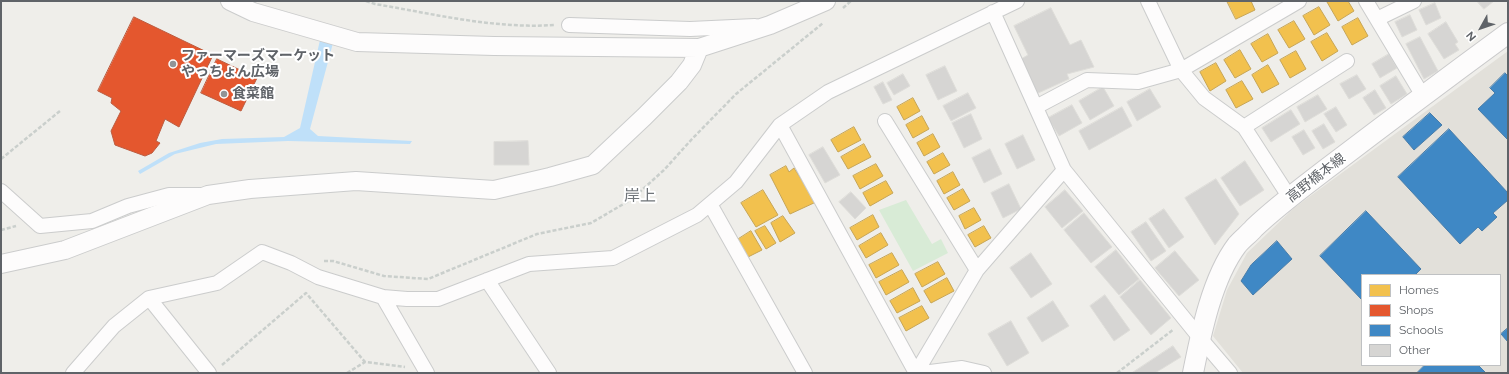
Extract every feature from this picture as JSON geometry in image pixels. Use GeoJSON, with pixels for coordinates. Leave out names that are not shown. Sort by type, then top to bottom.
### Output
{"type":"FeatureCollection","features":[{"type":"Feature","properties":{"kind":"main road","name":"高野橋本線"},"geometry":{"type":"LineString","coordinates":[[1192,373],[1200,338],[1214,291],[1224,267],[1237,245],[1265,218],[1290,198],[1422,96],[1508,33]]}},
{"type":"Feature","properties":{"kind":"street"},"geometry":{"type":"LineString","coordinates":[[230,1],[253,12],[357,42],[494,46],[699,48],[770,25],[826,1]]}},
{"type":"Feature","properties":{"kind":"street"},"geometry":{"type":"LineString","coordinates":[[73,373],[114,326],[149,298],[217,283],[262,252],[318,276],[383,297],[407,299],[438,298],[529,264],[613,258],[697,215],[736,182],[780,125],[828,92],[1017,1]]}},
{"type":"Feature","properties":{"kind":"street"},"geometry":{"type":"LineString","coordinates":[[1148,1],[1181,70],[1204,98],[1244,127],[1290,198]]}},
{"type":"Feature","properties":{"kind":"street"},"geometry":{"type":"LineString","coordinates":[[1036,107],[1087,80],[1138,82],[1181,70],[1299,1]]}},
{"type":"Feature","properties":{"kind":"street"},"geometry":{"type":"LineString","coordinates":[[1366,1],[1422,96]]}},
{"type":"Feature","properties":{"kind":"street"},"geometry":{"type":"LineString","coordinates":[[1377,19],[1414,1]]}},
{"type":"Feature","properties":{"kind":"street"},"geometry":{"type":"LineString","coordinates":[[993,12],[1064,170],[1185,320],[1230,373]]}},
{"type":"Feature","properties":{"kind":"street"},"geometry":{"type":"LineString","coordinates":[[569,25],[690,29],[770,25]]}},
{"type":"Feature","properties":{"kind":"street"},"geometry":{"type":"LineString","coordinates":[[1,190],[40,226],[92,221],[128,206],[169,195],[208,195],[250,189],[356,181],[494,190],[550,178],[593,165],[679,82],[692,65],[699,48]]}},
{"type":"Feature","properties":{"kind":"street"},"geometry":{"type":"LineString","coordinates":[[1244,127],[1347,61]]}},
{"type":"Feature","properties":{"kind":"street"},"geometry":{"type":"LineString","coordinates":[[885,121],[977,270]]}},
{"type":"Feature","properties":{"kind":"street"},"geometry":{"type":"LineString","coordinates":[[780,125],[916,373]]}},
{"type":"Feature","properties":{"kind":"street"},"geometry":{"type":"LineString","coordinates":[[916,373],[977,270],[1064,170]]}},
{"type":"Feature","properties":{"kind":"street"},"geometry":{"type":"LineString","coordinates":[[1,264],[65,250],[208,195]]}},
{"type":"Feature","properties":{"kind":"street"},"geometry":{"type":"LineString","coordinates":[[710,204],[805,373]]}},
{"type":"Feature","properties":{"kind":"street"},"geometry":{"type":"LineString","coordinates":[[487,280],[548,373]]}},
{"type":"Feature","properties":{"kind":"street"},"geometry":{"type":"LineString","coordinates":[[383,297],[426,371]]}},
{"type":"Feature","properties":{"kind":"street"},"geometry":{"type":"LineString","coordinates":[[149,298],[208,371]]}},
{"type":"Feature","properties":{"kind":"street"},"geometry":{"type":"LineString","coordinates":[[922,373],[962,368],[984,373]]}},
{"type":"Feature","properties":{"kind":"path"},"geometry":{"type":"LineString","coordinates":[[366,1],[375,4],[474,21],[532,27],[569,25]]}},
{"type":"Feature","properties":{"kind":"path"},"geometry":{"type":"LineString","coordinates":[[1,159],[60,111]]}},
{"type":"Feature","properties":{"kind":"path"},"geometry":{"type":"LineString","coordinates":[[208,371],[306,293],[365,362]]}},
{"type":"Feature","properties":{"kind":"path"},"geometry":{"type":"LineString","coordinates":[[1117,373],[1185,320]]}},
{"type":"Feature","properties":{"kind":"path"},"geometry":{"type":"LineString","coordinates":[[347,373],[365,362],[426,371]]}},
{"type":"Feature","properties":{"kind":"shaded area"},"geometry":{"type":"Polygon","coordinates":[[[1508,51],[1508,373],[1243,373],[1213,336],[1227,290],[1247,253],[1294,208],[1508,51]]]}},
{"type":"Feature","properties":{"kind":"green space"},"geometry":{"type":"Polygon","coordinates":[[[906,200],[932,244],[941,239],[948,253],[913,271],[879,210],[906,200]]]}},
{"type":"Feature","properties":{"kind":"water"},"geometry":{"type":"Polygon","coordinates":[[[320,40],[333,43],[310,129],[318,136],[412,141],[410,144],[288,141],[216,144],[175,154],[140,174],[138,171],[169,153],[200,143],[222,139],[284,137],[300,128],[320,40]]]}},
{"type":"Feature","properties":{"kind":"building: Homes"},"geometry":{"type":"Polygon","coordinates":[[[1227,1],[1251,1],[1255,10],[1236,19],[1227,1]]]}},
{"type":"Feature","properties":{"kind":"building: Homes"},"geometry":{"type":"Polygon","coordinates":[[[1348,1],[1354,11],[1338,21],[1327,2],[1348,1]]]}},
{"type":"Feature","properties":{"kind":"building: Homes"},"geometry":{"type":"Polygon","coordinates":[[[1319,7],[1330,25],[1314,35],[1303,16],[1319,7]]]}},
{"type":"Feature","properties":{"kind":"building: Homes"},"geometry":{"type":"Polygon","coordinates":[[[1358,18],[1368,36],[1352,45],[1342,27],[1358,18]]]}},
{"type":"Feature","properties":{"kind":"building: Homes"},"geometry":{"type":"Polygon","coordinates":[[[1294,21],[1305,39],[1289,48],[1278,30],[1294,21]]]}},
{"type":"Feature","properties":{"kind":"building: Homes"},"geometry":{"type":"Polygon","coordinates":[[[1327,33],[1338,51],[1322,61],[1311,42],[1327,33]]]}},
{"type":"Feature","properties":{"kind":"building: Homes"},"geometry":{"type":"Polygon","coordinates":[[[1268,34],[1278,53],[1262,62],[1251,44],[1268,34]]]}},
{"type":"Feature","properties":{"kind":"building: Homes"},"geometry":{"type":"Polygon","coordinates":[[[1240,50],[1251,69],[1235,78],[1224,60],[1240,50]]]}},
{"type":"Feature","properties":{"kind":"building: Homes"},"geometry":{"type":"Polygon","coordinates":[[[1296,51],[1306,69],[1290,78],[1280,60],[1296,51]]]}},
{"type":"Feature","properties":{"kind":"building: Homes"},"geometry":{"type":"Polygon","coordinates":[[[1216,63],[1226,81],[1210,91],[1200,72],[1216,63]]]}},
{"type":"Feature","properties":{"kind":"building: Homes"},"geometry":{"type":"Polygon","coordinates":[[[1268,65],[1279,84],[1262,93],[1252,75],[1268,65]]]}},
{"type":"Feature","properties":{"kind":"building: Homes"},"geometry":{"type":"Polygon","coordinates":[[[1242,81],[1253,99],[1236,108],[1226,90],[1242,81]]]}},
{"type":"Feature","properties":{"kind":"building: Homes"},"geometry":{"type":"Polygon","coordinates":[[[913,98],[920,111],[904,120],[897,107],[913,98]]]}},
{"type":"Feature","properties":{"kind":"building: Homes"},"geometry":{"type":"Polygon","coordinates":[[[922,116],[929,129],[913,138],[906,125],[922,116]]]}},
{"type":"Feature","properties":{"kind":"building: Homes"},"geometry":{"type":"Polygon","coordinates":[[[854,127],[861,140],[838,152],[831,140],[854,127]]]}},
{"type":"Feature","properties":{"kind":"building: Homes"},"geometry":{"type":"Polygon","coordinates":[[[933,134],[940,147],[924,156],[917,143],[933,134]]]}},
{"type":"Feature","properties":{"kind":"building: Homes"},"geometry":{"type":"Polygon","coordinates":[[[864,144],[871,157],[848,169],[841,157],[864,144]]]}},
{"type":"Feature","properties":{"kind":"building: Homes"},"geometry":{"type":"Polygon","coordinates":[[[943,153],[950,165],[934,174],[927,162],[943,153]]]}},
{"type":"Feature","properties":{"kind":"building: Homes"},"geometry":{"type":"Polygon","coordinates":[[[876,164],[883,176],[860,189],[853,176],[876,164]]]}},
{"type":"Feature","properties":{"kind":"building: Homes"},"geometry":{"type":"Polygon","coordinates":[[[786,166],[789,172],[794,168],[816,202],[790,214],[770,175],[786,166]]]}},
{"type":"Feature","properties":{"kind":"building: Homes"},"geometry":{"type":"Polygon","coordinates":[[[953,172],[960,185],[944,194],[937,181],[953,172]]]}},
{"type":"Feature","properties":{"kind":"building: Homes"},"geometry":{"type":"Polygon","coordinates":[[[886,181],[893,193],[870,206],[863,193],[886,181]]]}},
{"type":"Feature","properties":{"kind":"building: Homes"},"geometry":{"type":"Polygon","coordinates":[[[963,189],[970,201],[954,210],[947,198],[963,189]]]}},
{"type":"Feature","properties":{"kind":"building: Homes"},"geometry":{"type":"Polygon","coordinates":[[[763,190],[778,215],[756,227],[741,203],[763,190]]]}},
{"type":"Feature","properties":{"kind":"building: Homes"},"geometry":{"type":"Polygon","coordinates":[[[974,208],[981,220],[965,229],[959,216],[974,208]]]}},
{"type":"Feature","properties":{"kind":"building: Homes"},"geometry":{"type":"Polygon","coordinates":[[[873,215],[879,227],[857,240],[850,228],[873,215]]]}},
{"type":"Feature","properties":{"kind":"building: Homes"},"geometry":{"type":"Polygon","coordinates":[[[783,216],[795,233],[780,242],[771,223],[783,216]]]}},
{"type":"Feature","properties":{"kind":"building: Homes"},"geometry":{"type":"Polygon","coordinates":[[[765,226],[776,243],[766,249],[755,231],[765,226]]]}},
{"type":"Feature","properties":{"kind":"building: Homes"},"geometry":{"type":"Polygon","coordinates":[[[984,226],[991,238],[975,247],[968,235],[984,226]]]}},
{"type":"Feature","properties":{"kind":"building: Homes"},"geometry":{"type":"Polygon","coordinates":[[[751,231],[762,250],[748,257],[737,240],[751,231]]]}},
{"type":"Feature","properties":{"kind":"building: Homes"},"geometry":{"type":"Polygon","coordinates":[[[881,233],[888,245],[866,258],[859,246],[881,233]]]}},
{"type":"Feature","properties":{"kind":"building: Homes"},"geometry":{"type":"Polygon","coordinates":[[[892,253],[899,265],[876,278],[869,265],[892,253]]]}},
{"type":"Feature","properties":{"kind":"building: Homes"},"geometry":{"type":"Polygon","coordinates":[[[938,262],[945,274],[922,287],[915,274],[938,262]]]}},
{"type":"Feature","properties":{"kind":"building: Homes"},"geometry":{"type":"Polygon","coordinates":[[[902,270],[909,282],[886,295],[879,282],[902,270]]]}},
{"type":"Feature","properties":{"kind":"building: Homes"},"geometry":{"type":"Polygon","coordinates":[[[947,278],[954,291],[931,303],[924,291],[947,278]]]}},
{"type":"Feature","properties":{"kind":"building: Homes"},"geometry":{"type":"Polygon","coordinates":[[[913,288],[920,301],[897,313],[890,301],[913,288]]]}},
{"type":"Feature","properties":{"kind":"building: Homes"},"geometry":{"type":"Polygon","coordinates":[[[922,306],[929,318],[906,331],[899,318],[922,306]]]}},
{"type":"Feature","properties":{"kind":"building: Shops"},"geometry":{"type":"Polygon","coordinates":[[[134,17],[213,55],[179,127],[165,119],[156,141],[160,143],[152,153],[145,156],[115,145],[111,131],[121,111],[111,103],[112,98],[98,91],[134,17]]]}},
{"type":"Feature","properties":{"kind":"building: Shops"},"geometry":{"type":"Polygon","coordinates":[[[217,59],[257,78],[241,111],[201,93],[217,59]]]}},
{"type":"Feature","properties":{"kind":"building: Schools"},"geometry":{"type":"Polygon","coordinates":[[[1505,73],[1508,76],[1508,140],[1478,109],[1495,93],[1490,88],[1505,73]]]}},
{"type":"Feature","properties":{"kind":"building: Schools"},"geometry":{"type":"Polygon","coordinates":[[[1430,113],[1442,125],[1414,150],[1403,137],[1430,113]]]}},
{"type":"Feature","properties":{"kind":"building: Schools"},"geometry":{"type":"Polygon","coordinates":[[[1449,129],[1508,193],[1508,200],[1493,213],[1497,217],[1482,231],[1478,227],[1460,244],[1398,177],[1449,129]]]}},
{"type":"Feature","properties":{"kind":"building: Schools"},"geometry":{"type":"Polygon","coordinates":[[[1366,211],[1421,269],[1416,274],[1361,274],[1361,299],[1320,256],[1366,211]]]}},
{"type":"Feature","properties":{"kind":"building: Schools"},"geometry":{"type":"Polygon","coordinates":[[[1277,241],[1292,259],[1253,295],[1241,281],[1251,265],[1277,241]]]}},
{"type":"Feature","properties":{"kind":"building: Schools"},"geometry":{"type":"Polygon","coordinates":[[[1508,328],[1508,342],[1501,334],[1508,328]]]}},
{"type":"Feature","properties":{"kind":"building: Schools"},"geometry":{"type":"Polygon","coordinates":[[[1424,366],[1479,366],[1486,373],[1417,373],[1424,366]]]}},
{"type":"Feature","properties":{"kind":"building: Other"},"geometry":{"type":"Polygon","coordinates":[[[1477,1],[1494,1],[1484,9],[1477,1]]]}},
{"type":"Feature","properties":{"kind":"building: Other"},"geometry":{"type":"Polygon","coordinates":[[[1435,3],[1441,18],[1426,25],[1419,10],[1435,3]]]}},
{"type":"Feature","properties":{"kind":"building: Other"},"geometry":{"type":"Polygon","coordinates":[[[1051,8],[1070,45],[1081,40],[1094,67],[1067,74],[1069,79],[1036,94],[1021,59],[1028,55],[1014,26],[1051,8]]]}},
{"type":"Feature","properties":{"kind":"building: Other"},"geometry":{"type":"Polygon","coordinates":[[[1410,15],[1417,30],[1402,37],[1395,22],[1410,15]]]}},
{"type":"Feature","properties":{"kind":"building: Other"},"geometry":{"type":"Polygon","coordinates":[[[1446,22],[1458,42],[1455,44],[1459,50],[1444,59],[1428,34],[1446,22]]]}},
{"type":"Feature","properties":{"kind":"building: Other"},"geometry":{"type":"Polygon","coordinates":[[[1420,37],[1438,71],[1424,79],[1406,44],[1420,37]]]}},
{"type":"Feature","properties":{"kind":"building: Other"},"geometry":{"type":"Polygon","coordinates":[[[1389,54],[1397,68],[1380,78],[1372,64],[1389,54]]]}},
{"type":"Feature","properties":{"kind":"building: Other"},"geometry":{"type":"Polygon","coordinates":[[[945,66],[957,91],[938,100],[926,75],[945,66]]]}},
{"type":"Feature","properties":{"kind":"building: Other"},"geometry":{"type":"Polygon","coordinates":[[[903,74],[910,86],[894,95],[887,83],[903,74]]]}},
{"type":"Feature","properties":{"kind":"building: Other"},"geometry":{"type":"Polygon","coordinates":[[[1357,75],[1366,89],[1349,99],[1340,84],[1357,75]]]}},
{"type":"Feature","properties":{"kind":"building: Other"},"geometry":{"type":"Polygon","coordinates":[[[1396,76],[1407,94],[1391,104],[1380,86],[1396,76]]]}},
{"type":"Feature","properties":{"kind":"building: Other"},"geometry":{"type":"Polygon","coordinates":[[[883,82],[892,100],[883,104],[874,87],[883,82]]]}},
{"type":"Feature","properties":{"kind":"building: Other"},"geometry":{"type":"Polygon","coordinates":[[[1103,87],[1114,106],[1090,120],[1079,101],[1103,87]]]}},
{"type":"Feature","properties":{"kind":"building: Other"},"geometry":{"type":"Polygon","coordinates":[[[1150,89],[1161,107],[1137,121],[1127,102],[1150,89]]]}},
{"type":"Feature","properties":{"kind":"building: Other"},"geometry":{"type":"Polygon","coordinates":[[[1375,90],[1386,108],[1374,115],[1363,98],[1375,90]]]}},
{"type":"Feature","properties":{"kind":"building: Other"},"geometry":{"type":"Polygon","coordinates":[[[968,93],[976,108],[951,121],[943,106],[968,93]]]}},
{"type":"Feature","properties":{"kind":"building: Other"},"geometry":{"type":"Polygon","coordinates":[[[1318,95],[1327,109],[1305,122],[1297,107],[1318,95]]]}},
{"type":"Feature","properties":{"kind":"building: Other"},"geometry":{"type":"Polygon","coordinates":[[[1072,105],[1082,123],[1059,136],[1048,118],[1072,105]]]}},
{"type":"Feature","properties":{"kind":"building: Other"},"geometry":{"type":"Polygon","coordinates":[[[1122,107],[1132,126],[1089,150],[1079,131],[1122,107]]]}},
{"type":"Feature","properties":{"kind":"building: Other"},"geometry":{"type":"Polygon","coordinates":[[[1336,107],[1347,125],[1336,132],[1324,114],[1336,107]]]}},
{"type":"Feature","properties":{"kind":"building: Other"},"geometry":{"type":"Polygon","coordinates":[[[1291,110],[1300,124],[1271,142],[1262,128],[1291,110]]]}},
{"type":"Feature","properties":{"kind":"building: Other"},"geometry":{"type":"Polygon","coordinates":[[[971,114],[982,139],[964,148],[952,123],[971,114]]]}},
{"type":"Feature","properties":{"kind":"building: Other"},"geometry":{"type":"Polygon","coordinates":[[[1324,124],[1335,142],[1323,149],[1312,131],[1324,124]]]}},
{"type":"Feature","properties":{"kind":"building: Other"},"geometry":{"type":"Polygon","coordinates":[[[1304,130],[1315,148],[1303,155],[1292,137],[1304,130]]]}},
{"type":"Feature","properties":{"kind":"building: Other"},"geometry":{"type":"Polygon","coordinates":[[[1023,135],[1035,160],[1017,169],[1005,144],[1023,135]]]}},
{"type":"Feature","properties":{"kind":"building: Other"},"geometry":{"type":"Polygon","coordinates":[[[528,141],[529,165],[494,165],[494,142],[528,141]]]}},
{"type":"Feature","properties":{"kind":"building: Other"},"geometry":{"type":"Polygon","coordinates":[[[823,147],[840,175],[825,183],[809,155],[823,147]]]}},
{"type":"Feature","properties":{"kind":"building: Other"},"geometry":{"type":"Polygon","coordinates":[[[990,149],[1002,174],[984,183],[972,158],[990,149]]]}},
{"type":"Feature","properties":{"kind":"building: Other"},"geometry":{"type":"Polygon","coordinates":[[[1245,161],[1264,190],[1240,206],[1221,178],[1245,161]]]}},
{"type":"Feature","properties":{"kind":"building: Other"},"geometry":{"type":"Polygon","coordinates":[[[1216,179],[1239,214],[1215,245],[1185,198],[1216,179]]]}},
{"type":"Feature","properties":{"kind":"building: Other"},"geometry":{"type":"Polygon","coordinates":[[[1009,184],[1021,209],[1003,218],[991,193],[1009,184]]]}},
{"type":"Feature","properties":{"kind":"building: Other"},"geometry":{"type":"Polygon","coordinates":[[[1065,190],[1083,211],[1062,228],[1045,207],[1065,190]]]}},
{"type":"Feature","properties":{"kind":"building: Other"},"geometry":{"type":"Polygon","coordinates":[[[851,192],[866,208],[855,219],[839,202],[851,192]]]}},
{"type":"Feature","properties":{"kind":"building: Other"},"geometry":{"type":"Polygon","coordinates":[[[1164,209],[1184,237],[1169,248],[1149,219],[1164,209]]]}},
{"type":"Feature","properties":{"kind":"building: Other"},"geometry":{"type":"Polygon","coordinates":[[[1084,213],[1112,247],[1091,263],[1064,230],[1084,213]]]}},
{"type":"Feature","properties":{"kind":"building: Other"},"geometry":{"type":"Polygon","coordinates":[[[1146,222],[1166,251],[1151,261],[1131,232],[1146,222]]]}},
{"type":"Feature","properties":{"kind":"building: Other"},"geometry":{"type":"Polygon","coordinates":[[[1116,250],[1139,279],[1119,295],[1095,267],[1116,250]]]}},
{"type":"Feature","properties":{"kind":"building: Other"},"geometry":{"type":"Polygon","coordinates":[[[1175,251],[1199,280],[1179,296],[1155,268],[1175,251]]]}},
{"type":"Feature","properties":{"kind":"building: Other"},"geometry":{"type":"Polygon","coordinates":[[[1031,253],[1052,284],[1031,298],[1010,268],[1031,253]]]}},
{"type":"Feature","properties":{"kind":"building: Other"},"geometry":{"type":"Polygon","coordinates":[[[1140,280],[1171,318],[1151,335],[1120,297],[1140,280]]]}},
{"type":"Feature","properties":{"kind":"building: Other"},"geometry":{"type":"Polygon","coordinates":[[[1105,295],[1130,330],[1114,341],[1090,306],[1105,295]]]}},
{"type":"Feature","properties":{"kind":"building: Other"},"geometry":{"type":"Polygon","coordinates":[[[1053,301],[1069,326],[1042,342],[1027,318],[1053,301]]]}},
{"type":"Feature","properties":{"kind":"building: Other"},"geometry":{"type":"Polygon","coordinates":[[[1011,321],[1029,353],[1007,366],[988,334],[1011,321]]]}},
{"type":"Feature","properties":{"kind":"building: Other"},"geometry":{"type":"Polygon","coordinates":[[[1173,346],[1181,357],[1155,373],[1132,373],[1173,346]]]}},
{"type":"Feature","properties":{"kind":"place","name":"ファーマーズマーケット やっちょん広場"},"geometry":{"type":"Point","coordinates":[173,64]}},
{"type":"Feature","properties":{"kind":"place","name":"食菜館"},"geometry":{"type":"Point","coordinates":[224,94]}},
{"type":"Feature","properties":{"kind":"district","name":"岸上"},"geometry":{"type":"Point","coordinates":[640,196]}}]}
